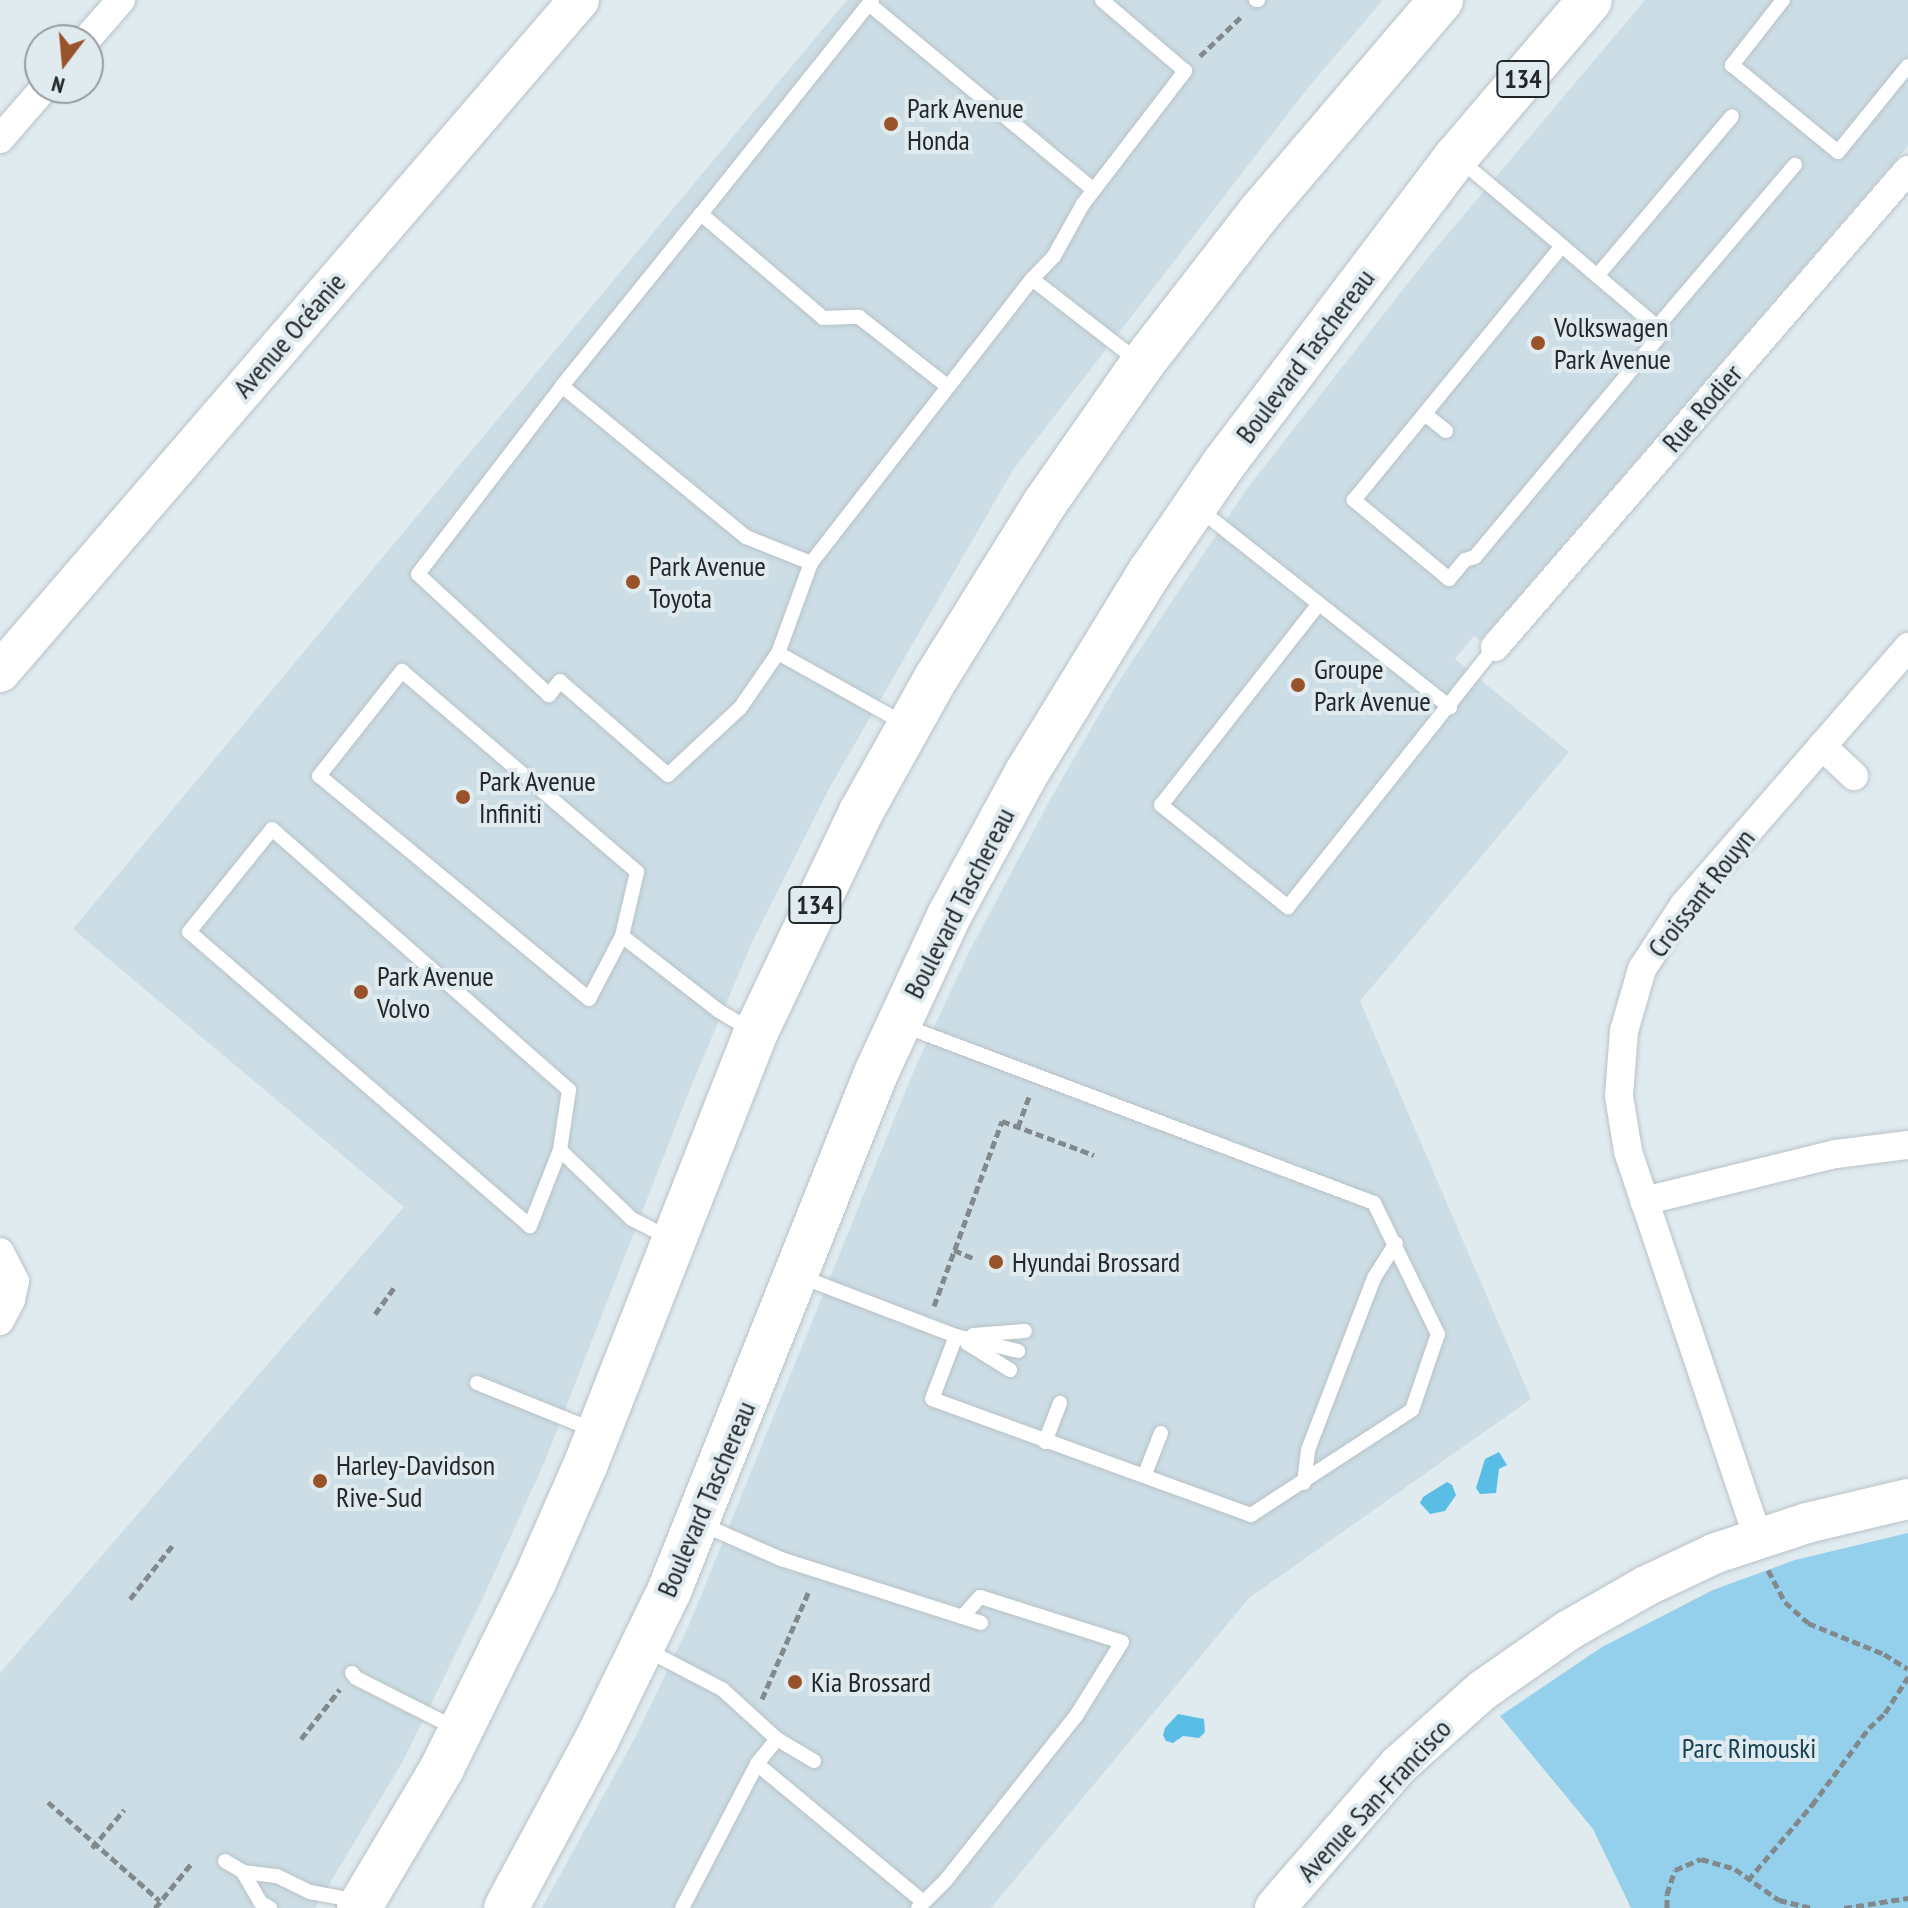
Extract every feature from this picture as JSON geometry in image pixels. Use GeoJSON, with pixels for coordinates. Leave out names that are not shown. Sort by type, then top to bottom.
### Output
{"type":"FeatureCollection","features":[{"type":"Feature","properties":{"kind":"main road","name":"134"},"geometry":{"type":"LineString","coordinates":[[361,1905],[461,1731],[540,1569],[599,1432],[756,1032],[836,861],[909,726],[1010,557],[1142,364],[1260,212],[1441,0]]}},
{"type":"Feature","properties":{"kind":"main road","name":"Boulevard Taschereau"},"geometry":{"type":"LineString","coordinates":[[506,1908],[643,1647],[699,1522],[795,1274],[898,1024],[950,914],[1026,774],[1110,634],[1195,505],[1456,157],[1590,0]]}},
{"type":"Feature","properties":{"kind":"street"},"geometry":{"type":"LineString","coordinates":[[100,24],[121,0]]}},
{"type":"Feature","properties":{"kind":"street","name":"Avenue Océanie"},"geometry":{"type":"LineString","coordinates":[[0,672],[579,0]]}},
{"type":"Feature","properties":{"kind":"street"},"geometry":{"type":"LineString","coordinates":[[0,139],[30,104]]}},
{"type":"Feature","properties":{"kind":"street","name":"Rue Rodier"},"geometry":{"type":"LineString","coordinates":[[1495,647],[1908,170]]}},
{"type":"Feature","properties":{"kind":"street","name":"Croissant Rouyn"},"geometry":{"type":"LineString","coordinates":[[1762,1552],[1628,1151],[1619,1096],[1624,1031],[1642,969],[1684,905],[1908,647]]}},
{"type":"Feature","properties":{"kind":"street"},"geometry":{"type":"LineString","coordinates":[[1822,746],[1854,776]]}},
{"type":"Feature","properties":{"kind":"street"},"geometry":{"type":"LineString","coordinates":[[1644,1201],[1836,1154],[1908,1145]]}},
{"type":"Feature","properties":{"kind":"street"},"geometry":{"type":"LineString","coordinates":[[0,1252],[15,1281],[11,1300],[0,1321]]}},
{"type":"Feature","properties":{"kind":"street","name":"Avenue San-Francisco"},"geometry":{"type":"LineString","coordinates":[[1275,1908],[1399,1765],[1504,1674],[1569,1630],[1646,1586],[1762,1552],[1908,1499]]}},
{"type":"Feature","properties":{"kind":"lane"},"geometry":{"type":"LineString","coordinates":[[1094,190],[870,2],[562,386],[418,574],[549,695],[560,681],[668,775],[740,708],[778,653],[811,563],[947,386],[1054,256],[1094,190],[1185,71],[1102,0]]}},
{"type":"Feature","properties":{"kind":"lane"},"geometry":{"type":"LineString","coordinates":[[1783,0],[1732,65],[1838,152],[1908,66]]}},
{"type":"Feature","properties":{"kind":"lane"},"geometry":{"type":"LineString","coordinates":[[1597,276],[1732,116]]}},
{"type":"Feature","properties":{"kind":"lane"},"geometry":{"type":"LineString","coordinates":[[1456,157],[1562,246],[1663,332],[1475,557],[1465,560],[1449,579],[1354,500],[1562,246]]}},
{"type":"Feature","properties":{"kind":"lane"},"geometry":{"type":"LineString","coordinates":[[1657,327],[1795,165]]}},
{"type":"Feature","properties":{"kind":"lane"},"geometry":{"type":"LineString","coordinates":[[701,214],[823,318],[859,317],[947,386]]}},
{"type":"Feature","properties":{"kind":"lane"},"geometry":{"type":"LineString","coordinates":[[1032,279],[1142,364]]}},
{"type":"Feature","properties":{"kind":"lane"},"geometry":{"type":"LineString","coordinates":[[562,386],[746,537],[811,563]]}},
{"type":"Feature","properties":{"kind":"lane"},"geometry":{"type":"LineString","coordinates":[[1425,414],[1446,431]]}},
{"type":"Feature","properties":{"kind":"lane"},"geometry":{"type":"LineString","coordinates":[[1195,505],[1450,707]]}},
{"type":"Feature","properties":{"kind":"lane"},"geometry":{"type":"LineString","coordinates":[[1318,605],[1161,805],[1288,907],[1495,647]]}},
{"type":"Feature","properties":{"kind":"lane"},"geometry":{"type":"LineString","coordinates":[[778,653],[909,726]]}},
{"type":"Feature","properties":{"kind":"lane"},"geometry":{"type":"LineString","coordinates":[[402,671],[637,872],[622,936],[589,999],[319,776],[402,671]]}},
{"type":"Feature","properties":{"kind":"lane"},"geometry":{"type":"LineString","coordinates":[[272,829],[569,1090],[560,1150],[530,1226],[189,932],[272,829]]}},
{"type":"Feature","properties":{"kind":"lane"},"geometry":{"type":"LineString","coordinates":[[622,936],[719,1011],[756,1032]]}},
{"type":"Feature","properties":{"kind":"lane"},"geometry":{"type":"LineString","coordinates":[[898,1024],[1374,1203],[1438,1334],[1412,1410],[1251,1515],[932,1399],[956,1336]]}},
{"type":"Feature","properties":{"kind":"lane"},"geometry":{"type":"LineString","coordinates":[[560,1150],[632,1219],[673,1240]]}},
{"type":"Feature","properties":{"kind":"lane"},"geometry":{"type":"LineString","coordinates":[[1304,1483],[1308,1450],[1374,1278],[1396,1243]]}},
{"type":"Feature","properties":{"kind":"lane"},"geometry":{"type":"LineString","coordinates":[[795,1274],[956,1336],[1018,1351]]}},
{"type":"Feature","properties":{"kind":"lane"},"geometry":{"type":"LineString","coordinates":[[956,1336],[1025,1331]]}},
{"type":"Feature","properties":{"kind":"lane"},"geometry":{"type":"LineString","coordinates":[[956,1336],[1010,1370]]}},
{"type":"Feature","properties":{"kind":"lane"},"geometry":{"type":"LineString","coordinates":[[477,1383],[599,1432]]}},
{"type":"Feature","properties":{"kind":"lane"},"geometry":{"type":"LineString","coordinates":[[1045,1442],[1060,1403]]}},
{"type":"Feature","properties":{"kind":"lane"},"geometry":{"type":"LineString","coordinates":[[1145,1474],[1161,1433]]}},
{"type":"Feature","properties":{"kind":"lane"},"geometry":{"type":"LineString","coordinates":[[699,1522],[781,1559],[981,1623]]}},
{"type":"Feature","properties":{"kind":"lane"},"geometry":{"type":"LineString","coordinates":[[757,1764],[921,1905],[946,1880],[1076,1716],[1122,1642],[980,1597],[962,1617]]}},
{"type":"Feature","properties":{"kind":"lane"},"geometry":{"type":"LineString","coordinates":[[643,1647],[722,1689],[777,1739],[814,1761]]}},
{"type":"Feature","properties":{"kind":"lane"},"geometry":{"type":"LineString","coordinates":[[352,1673],[356,1678],[461,1731]]}},
{"type":"Feature","properties":{"kind":"lane"},"geometry":{"type":"LineString","coordinates":[[682,1908],[757,1764],[777,1739]]}},
{"type":"Feature","properties":{"kind":"lane"},"geometry":{"type":"LineString","coordinates":[[225,1861],[243,1872],[277,1876],[310,1892],[361,1905]]}},
{"type":"Feature","properties":{"kind":"lane"},"geometry":{"type":"LineString","coordinates":[[243,1872],[260,1902],[270,1908]]}},
{"type":"Feature","properties":{"kind":"path"},"geometry":{"type":"LineString","coordinates":[[1185,71],[1257,0]]}},
{"type":"Feature","properties":{"kind":"path"},"geometry":{"type":"LineString","coordinates":[[1018,1127],[1037,1076]]}},
{"type":"Feature","properties":{"kind":"path"},"geometry":{"type":"LineString","coordinates":[[935,1304],[1002,1121],[1094,1155]]}},
{"type":"Feature","properties":{"kind":"path"},"geometry":{"type":"LineString","coordinates":[[954,1250],[975,1259]]}},
{"type":"Feature","properties":{"kind":"path"},"geometry":{"type":"LineString","coordinates":[[375,1314],[395,1286]]}},
{"type":"Feature","properties":{"kind":"path"},"geometry":{"type":"LineString","coordinates":[[130,1599],[172,1546]]}},
{"type":"Feature","properties":{"kind":"path"},"geometry":{"type":"LineString","coordinates":[[1762,1552],[1785,1602],[1808,1623],[1884,1654],[1908,1669]]}},
{"type":"Feature","properties":{"kind":"path"},"geometry":{"type":"LineString","coordinates":[[763,1698],[775,1680],[811,1585]]}},
{"type":"Feature","properties":{"kind":"path"},"geometry":{"type":"LineString","coordinates":[[301,1739],[352,1673]]}},
{"type":"Feature","properties":{"kind":"path"},"geometry":{"type":"LineString","coordinates":[[1748,1880],[1812,1805],[1869,1728],[1885,1713],[1908,1677]]}},
{"type":"Feature","properties":{"kind":"path"},"geometry":{"type":"LineString","coordinates":[[48,1802],[94,1846],[160,1901]]}},
{"type":"Feature","properties":{"kind":"path"},"geometry":{"type":"LineString","coordinates":[[94,1846],[124,1810]]}},
{"type":"Feature","properties":{"kind":"path"},"geometry":{"type":"LineString","coordinates":[[1667,1908],[1670,1880],[1675,1870],[1701,1859],[1721,1862],[1779,1900],[1811,1908]]}},
{"type":"Feature","properties":{"kind":"path"},"geometry":{"type":"LineString","coordinates":[[155,1908],[191,1864]]}},
{"type":"Feature","properties":{"kind":"path"},"geometry":{"type":"LineString","coordinates":[[1844,1908],[1908,1898]]}},
{"type":"Feature","properties":{"kind":"shaded area"},"geometry":{"type":"Polygon","coordinates":[[[847,0],[1383,0],[1307,89],[1013,470],[830,787],[753,940],[690,1089],[545,1461],[481,1602],[403,1761],[315,1908],[0,1908],[0,1673],[404,1207],[73,929],[847,0]]]}},
{"type":"Feature","properties":{"kind":"shaded area"},"geometry":{"type":"Polygon","coordinates":[[[1645,0],[1908,0],[1908,146],[1480,641],[1474,636],[1455,659],[1569,752],[1360,1001],[1531,1399],[1249,1598],[991,1908],[542,1908],[636,1736],[689,1625],[915,1068],[969,952],[1050,800],[1115,687],[1246,490],[1426,260],[1645,0]]]}},
{"type":"Feature","properties":{"kind":"shaded area"},"geometry":{"type":"Polygon","coordinates":[[[1499,1452],[1507,1465],[1499,1469],[1496,1493],[1480,1494],[1476,1488],[1485,1459],[1499,1452]]]}},
{"type":"Feature","properties":{"kind":"shaded area"},"geometry":{"type":"Polygon","coordinates":[[[1447,1482],[1452,1485],[1456,1495],[1445,1511],[1430,1514],[1420,1503],[1423,1497],[1447,1482]]]}},
{"type":"Feature","properties":{"kind":"shaded area"},"geometry":{"type":"Polygon","coordinates":[[[1178,1714],[1204,1719],[1205,1732],[1199,1738],[1183,1736],[1173,1743],[1166,1741],[1163,1735],[1165,1728],[1178,1714]]]}},
{"type":"Feature","properties":{"kind":"green space","name":"Parc Rimouski"},"geometry":{"type":"Polygon","coordinates":[[[1908,1533],[1908,1908],[1631,1908],[1593,1829],[1500,1716],[1602,1647],[1713,1590],[1795,1560],[1908,1533]]]}},
{"type":"Feature","properties":{"kind":"place","name":"Park Avenue Honda"},"geometry":{"type":"Point","coordinates":[891,124]}},
{"type":"Feature","properties":{"kind":"place","name":"Volkswagen Park Avenue"},"geometry":{"type":"Point","coordinates":[1538,343]}},
{"type":"Feature","properties":{"kind":"place","name":"Park Avenue Toyota"},"geometry":{"type":"Point","coordinates":[633,582]}},
{"type":"Feature","properties":{"kind":"place","name":"Groupe Park Avenue"},"geometry":{"type":"Point","coordinates":[1298,685]}},
{"type":"Feature","properties":{"kind":"place","name":"Park Avenue Infiniti"},"geometry":{"type":"Point","coordinates":[463,797]}},
{"type":"Feature","properties":{"kind":"place","name":"Park Avenue Volvo"},"geometry":{"type":"Point","coordinates":[361,992]}},
{"type":"Feature","properties":{"kind":"place","name":"Hyundai Brossard"},"geometry":{"type":"Point","coordinates":[996,1262]}},
{"type":"Feature","properties":{"kind":"place","name":"Harley-Davidson Rive-Sud"},"geometry":{"type":"Point","coordinates":[320,1481]}},
{"type":"Feature","properties":{"kind":"place","name":"Kia Brossard"},"geometry":{"type":"Point","coordinates":[795,1682]}}]}
